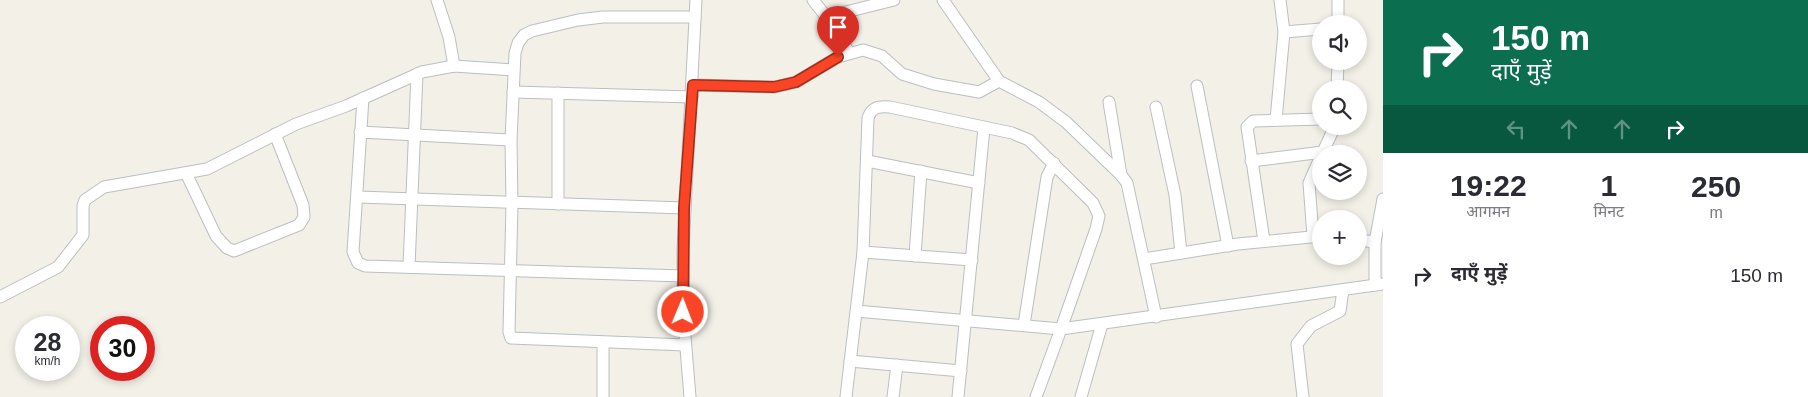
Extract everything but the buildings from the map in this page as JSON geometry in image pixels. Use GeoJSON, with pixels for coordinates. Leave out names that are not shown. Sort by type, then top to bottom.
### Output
{"type":"FeatureCollection","features":[{"type":"Feature","properties":{"kind":"street"},"geometry":{"type":"LineString","coordinates":[[437,0],[450,37],[454,66]]}},
{"type":"Feature","properties":{"kind":"street"},"geometry":{"type":"LineString","coordinates":[[690,397],[685,345],[684,208],[693,91],[696,0]]}},
{"type":"Feature","properties":{"kind":"street"},"geometry":{"type":"LineString","coordinates":[[813,0],[835,28],[849,53]]}},
{"type":"Feature","properties":{"kind":"street"},"geometry":{"type":"LineString","coordinates":[[826,17],[870,8],[894,0]]}},
{"type":"Feature","properties":{"kind":"street"},"geometry":{"type":"LineString","coordinates":[[943,0],[999,81],[1039,102],[1066,122],[1120,175],[1130,193],[1156,317]]}},
{"type":"Feature","properties":{"kind":"street"},"geometry":{"type":"LineString","coordinates":[[1276,120],[1284,32],[1280,0]]}},
{"type":"Feature","properties":{"kind":"street"},"geometry":{"type":"LineString","coordinates":[[1338,0],[1338,15]]}},
{"type":"Feature","properties":{"kind":"street"},"geometry":{"type":"LineString","coordinates":[[685,345],[511,338],[509,332],[513,70],[518,43],[532,31],[578,20],[603,17],[695,18]]}},
{"type":"Feature","properties":{"kind":"street"},"geometry":{"type":"LineString","coordinates":[[1284,32],[1312,30]]}},
{"type":"Feature","properties":{"kind":"street"},"geometry":{"type":"LineString","coordinates":[[513,92],[693,91],[774,87],[796,82],[849,53],[863,50],[882,56],[902,74],[970,92],[979,92],[999,81]]}},
{"type":"Feature","properties":{"kind":"street"},"geometry":{"type":"LineString","coordinates":[[0,297],[23,283],[50,273],[65,259],[83,235],[83,206],[85,200],[95,192],[113,184],[186,173],[218,164],[275,134],[417,74],[436,68],[454,66],[513,70]]}},
{"type":"Feature","properties":{"kind":"street"},"geometry":{"type":"LineString","coordinates":[[409,267],[417,74]]}},
{"type":"Feature","properties":{"kind":"street"},"geometry":{"type":"LineString","coordinates":[[1197,86],[1228,246]]}},
{"type":"Feature","properties":{"kind":"street"},"geometry":{"type":"LineString","coordinates":[[558,93],[558,204]]}},
{"type":"Feature","properties":{"kind":"street"},"geometry":{"type":"LineString","coordinates":[[364,98],[360,132],[354,258],[364,266],[683,276]]}},
{"type":"Feature","properties":{"kind":"street"},"geometry":{"type":"LineString","coordinates":[[1110,102],[1120,175]]}},
{"type":"Feature","properties":{"kind":"street"},"geometry":{"type":"LineString","coordinates":[[846,397],[863,252],[868,118],[871,111],[878,106],[1022,136],[1054,163],[1093,203],[1099,216],[1096,229],[1036,397]]}},
{"type":"Feature","properties":{"kind":"street"},"geometry":{"type":"LineString","coordinates":[[1156,107],[1175,195],[1182,253]]}},
{"type":"Feature","properties":{"kind":"street"},"geometry":{"type":"LineString","coordinates":[[1264,241],[1247,134],[1249,123],[1253,121],[1312,119]]}},
{"type":"Feature","properties":{"kind":"street"},"geometry":{"type":"LineString","coordinates":[[958,397],[967,321],[984,128]]}},
{"type":"Feature","properties":{"kind":"street"},"geometry":{"type":"LineString","coordinates":[[360,132],[511,140]]}},
{"type":"Feature","properties":{"kind":"street"},"geometry":{"type":"LineString","coordinates":[[186,173],[216,236],[227,248],[234,251],[245,248],[299,225],[304,217],[303,206],[275,134]]}},
{"type":"Feature","properties":{"kind":"street"},"geometry":{"type":"LineString","coordinates":[[1251,160],[1312,155]]}},
{"type":"Feature","properties":{"kind":"street"},"geometry":{"type":"LineString","coordinates":[[867,161],[979,183]]}},
{"type":"Feature","properties":{"kind":"street"},"geometry":{"type":"LineString","coordinates":[[1024,325],[1047,177],[1054,163]]}},
{"type":"Feature","properties":{"kind":"street"},"geometry":{"type":"LineString","coordinates":[[915,256],[921,171]]}},
{"type":"Feature","properties":{"kind":"street"},"geometry":{"type":"LineString","coordinates":[[1312,176],[1309,183],[1313,210]]}},
{"type":"Feature","properties":{"kind":"street"},"geometry":{"type":"LineString","coordinates":[[358,197],[684,208]]}},
{"type":"Feature","properties":{"kind":"street"},"geometry":{"type":"LineString","coordinates":[[856,311],[1061,328],[1156,317],[1379,285],[1375,242],[1383,199]]}},
{"type":"Feature","properties":{"kind":"street"},"geometry":{"type":"LineString","coordinates":[[1144,259],[1264,241],[1312,236]]}},
{"type":"Feature","properties":{"kind":"street"},"geometry":{"type":"LineString","coordinates":[[1367,241],[1375,242]]}},
{"type":"Feature","properties":{"kind":"street"},"geometry":{"type":"LineString","coordinates":[[863,252],[972,260]]}},
{"type":"Feature","properties":{"kind":"street"},"geometry":{"type":"LineString","coordinates":[[1303,397],[1297,344],[1311,326],[1340,311],[1343,290]]}},
{"type":"Feature","properties":{"kind":"street"},"geometry":{"type":"LineString","coordinates":[[1081,397],[1102,324]]}},
{"type":"Feature","properties":{"kind":"street"},"geometry":{"type":"LineString","coordinates":[[603,343],[603,397]]}},
{"type":"Feature","properties":{"kind":"street"},"geometry":{"type":"LineString","coordinates":[[850,361],[961,371]]}},
{"type":"Feature","properties":{"kind":"street"},"geometry":{"type":"LineString","coordinates":[[893,397],[897,366]]}},
{"type":"Feature","properties":{"kind":"route"},"geometry":{"type":"LineString","coordinates":[[683,312],[685,182],[693,85],[774,87],[786,85],[796,82],[838,57]]}}]}
